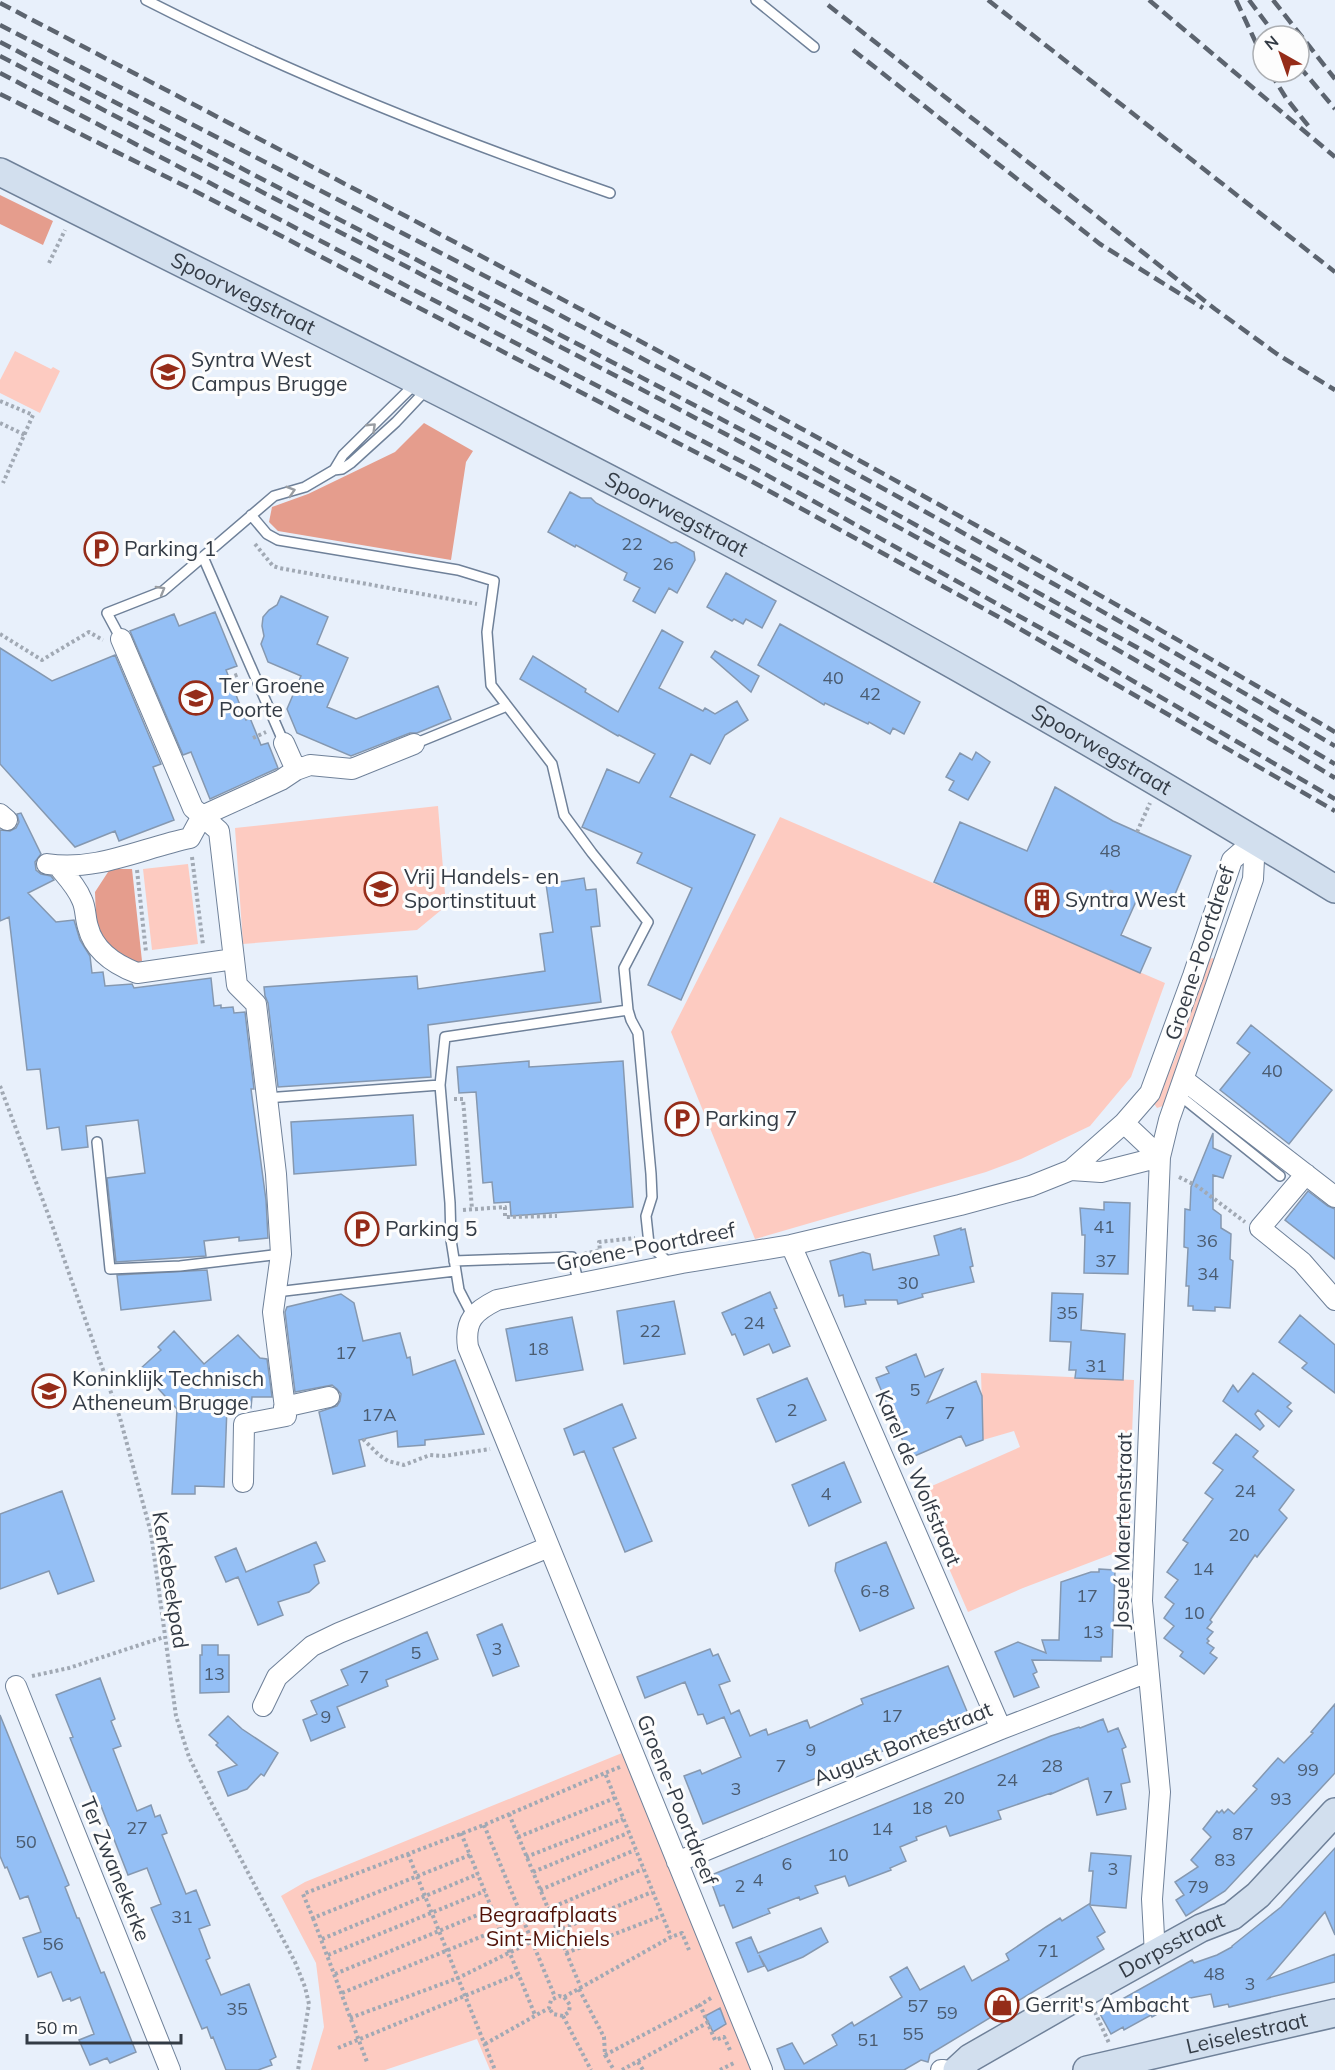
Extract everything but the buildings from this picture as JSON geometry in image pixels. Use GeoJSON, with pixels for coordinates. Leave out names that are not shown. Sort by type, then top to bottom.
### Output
{"type":"FeatureCollection","features":[{"type":"Feature","properties":{"kind":"street","name":"Spoorwegstraat"},"geometry":{"type":"LineString","coordinates":[[0,172],[720,536],[933,653],[1256,840],[1335,889]]}},
{"type":"Feature","properties":{"kind":"street"},"geometry":{"type":"LineString","coordinates":[[124,646],[193,808],[219,831],[237,985],[256,1004],[276,1174],[281,1254],[273,1312],[286,1416],[244,1424],[243,1482]]}},
{"type":"Feature","properties":{"kind":"street"},"geometry":{"type":"LineString","coordinates":[[284,742],[296,770]]}},
{"type":"Feature","properties":{"kind":"street"},"geometry":{"type":"LineString","coordinates":[[234,959],[137,973],[123,968],[102,952],[92,939],[84,903],[77,889],[52,865],[92,865],[190,838],[202,816],[281,780],[296,770],[310,765],[352,769],[414,744]]}},
{"type":"Feature","properties":{"kind":"street","name":"Groene-Poortdreef"},"geometry":{"type":"LineString","coordinates":[[762,2070],[468,1347],[466,1336],[469,1324],[480,1309],[497,1300],[672,1265],[791,1245],[1031,1186],[1071,1170],[1124,1123],[1150,1093],[1232,860],[1256,840]]}},
{"type":"Feature","properties":{"kind":"street","name":"Groene-Poortdreef"},"geometry":{"type":"LineString","coordinates":[[1071,1170],[1101,1172],[1160,1162],[1169,1120],[1253,879],[1256,840]]}},
{"type":"Feature","properties":{"kind":"street"},"geometry":{"type":"LineString","coordinates":[[1204,944],[1228,952]]}},
{"type":"Feature","properties":{"kind":"street"},"geometry":{"type":"LineString","coordinates":[[1181,1087],[1335,1197]]}},
{"type":"Feature","properties":{"kind":"street"},"geometry":{"type":"LineString","coordinates":[[1124,1123],[1160,1162]]}},
{"type":"Feature","properties":{"kind":"street","name":"Josué Maertenstraat"},"geometry":{"type":"LineString","coordinates":[[1155,1955],[1152,1899],[1161,1792],[1142,1600],[1160,1162]]}},
{"type":"Feature","properties":{"kind":"street"},"geometry":{"type":"LineString","coordinates":[[1305,1174],[1260,1228],[1302,1262],[1335,1300]]}},
{"type":"Feature","properties":{"kind":"street","name":"Karel de Wolfstraat"},"geometry":{"type":"LineString","coordinates":[[791,1245],[1001,1730]]}},
{"type":"Feature","properties":{"kind":"street"},"geometry":{"type":"LineString","coordinates":[[284,1407],[329,1397]]}},
{"type":"Feature","properties":{"kind":"street"},"geometry":{"type":"LineString","coordinates":[[263,1707],[277,1677],[312,1646],[549,1547]]}},
{"type":"Feature","properties":{"kind":"street","name":"August Bontestraat"},"geometry":{"type":"LineString","coordinates":[[676,1862],[1148,1672]]}},
{"type":"Feature","properties":{"kind":"street","name":"Ter Zwanekerke"},"geometry":{"type":"LineString","coordinates":[[22,1681],[170,2070]]}},
{"type":"Feature","properties":{"kind":"street","name":"Dorpsstraat"},"geometry":{"type":"LineString","coordinates":[[957,2070],[970,2058],[1086,1992],[1201,1928],[1232,1916],[1258,1895],[1335,1812]]}},
{"type":"Feature","properties":{"kind":"street","name":"Leiselestraat"},"geometry":{"type":"LineString","coordinates":[[1087,2070],[1335,2013]]}},
{"type":"Feature","properties":{"kind":"lane"},"geometry":{"type":"LineString","coordinates":[[146,0],[296,72],[496,153],[610,193]]}},
{"type":"Feature","properties":{"kind":"lane"},"geometry":{"type":"LineString","coordinates":[[756,0],[814,47]]}},
{"type":"Feature","properties":{"kind":"lane"},"geometry":{"type":"LineString","coordinates":[[124,646],[107,613],[162,591],[274,496],[305,487],[334,470],[343,455],[423,385]]}},
{"type":"Feature","properties":{"kind":"lane"},"geometry":{"type":"LineString","coordinates":[[251,515],[267,534],[278,540],[458,570],[494,581],[487,632],[491,685],[552,764],[564,815],[592,854],[648,922],[624,968],[628,1010],[638,1033],[651,1174],[652,1197],[646,1216],[649,1244],[672,1265]]}},
{"type":"Feature","properties":{"kind":"lane"},"geometry":{"type":"LineString","coordinates":[[203,557],[284,742]]}},
{"type":"Feature","properties":{"kind":"lane"},"geometry":{"type":"LineString","coordinates":[[414,744],[507,706]]}},
{"type":"Feature","properties":{"kind":"lane"},"geometry":{"type":"LineString","coordinates":[[473,1317],[459,1290],[454,1266],[440,1084],[445,1037],[628,1010]]}},
{"type":"Feature","properties":{"kind":"lane"},"geometry":{"type":"LineString","coordinates":[[266,1098],[440,1084]]}},
{"type":"Feature","properties":{"kind":"lane"},"geometry":{"type":"LineString","coordinates":[[1181,1087],[1280,1176]]}},
{"type":"Feature","properties":{"kind":"lane"},"geometry":{"type":"LineString","coordinates":[[97,1142],[110,1269],[180,1266],[281,1254]]}},
{"type":"Feature","properties":{"kind":"lane"},"geometry":{"type":"LineString","coordinates":[[276,1292],[454,1266],[572,1257],[579,1284]]}},
{"type":"Feature","properties":{"kind":"path"},"geometry":{"type":"LineString","coordinates":[[49,263],[75,210]]}},
{"type":"Feature","properties":{"kind":"path"},"geometry":{"type":"LineString","coordinates":[[0,401],[33,416],[3,483]]}},
{"type":"Feature","properties":{"kind":"path"},"geometry":{"type":"LineString","coordinates":[[0,423],[25,435]]}},
{"type":"Feature","properties":{"kind":"path"},"geometry":{"type":"LineString","coordinates":[[239,526],[273,566],[279,568],[491,606]]}},
{"type":"Feature","properties":{"kind":"path"},"geometry":{"type":"LineString","coordinates":[[0,634],[42,660],[89,632],[124,646]]}},
{"type":"Feature","properties":{"kind":"path"},"geometry":{"type":"LineString","coordinates":[[1137,832],[1160,784]]}},
{"type":"Feature","properties":{"kind":"path"},"geometry":{"type":"LineString","coordinates":[[190,838],[205,964]]}},
{"type":"Feature","properties":{"kind":"path"},"geometry":{"type":"LineString","coordinates":[[135,853],[148,972]]}},
{"type":"Feature","properties":{"kind":"path","name":"Kerkebeekpad"},"geometry":{"type":"LineString","coordinates":[[0,1086],[51,1222],[120,1419],[151,1533],[176,1716],[189,1757],[295,1962],[305,1987],[309,2004],[298,2070]]}},
{"type":"Feature","properties":{"kind":"path"},"geometry":{"type":"LineString","coordinates":[[441,1100],[464,1099],[472,1209]]}},
{"type":"Feature","properties":{"kind":"path"},"geometry":{"type":"LineString","coordinates":[[1160,1162],[1197,1186],[1255,1230],[1260,1228]]}},
{"type":"Feature","properties":{"kind":"path"},"geometry":{"type":"LineString","coordinates":[[450,1210],[505,1207],[505,1217],[557,1216]]}},
{"type":"Feature","properties":{"kind":"path"},"geometry":{"type":"LineString","coordinates":[[572,1257],[600,1250],[599,1242],[648,1236]]}},
{"type":"Feature","properties":{"kind":"path"},"geometry":{"type":"LineString","coordinates":[[363,1439],[388,1461],[404,1465],[429,1455],[444,1456],[487,1450],[507,1443]]}},
{"type":"Feature","properties":{"kind":"path"},"geometry":{"type":"LineString","coordinates":[[22,1681],[164,1637]]}},
{"type":"Feature","properties":{"kind":"path"},"geometry":{"type":"LineString","coordinates":[[367,2062],[303,1894],[484,1825],[635,1761]]}},
{"type":"Feature","properties":{"kind":"path"},"geometry":{"type":"LineString","coordinates":[[605,1773],[671,1937]]}},
{"type":"Feature","properties":{"kind":"path"},"geometry":{"type":"LineString","coordinates":[[518,1837],[615,1798]]}},
{"type":"Feature","properties":{"kind":"path"},"geometry":{"type":"LineString","coordinates":[[509,1814],[580,1988],[604,2037],[605,2055],[614,2070]]}},
{"type":"Feature","properties":{"kind":"path"},"geometry":{"type":"LineString","coordinates":[[526,1857],[623,1819]]}},
{"type":"Feature","properties":{"kind":"path"},"geometry":{"type":"LineString","coordinates":[[484,1825],[555,1997]]}},
{"type":"Feature","properties":{"kind":"path"},"geometry":{"type":"LineString","coordinates":[[461,1833],[535,2015]]}},
{"type":"Feature","properties":{"kind":"path"},"geometry":{"type":"LineString","coordinates":[[533,1872],[628,1833]]}},
{"type":"Feature","properties":{"kind":"path"},"geometry":{"type":"LineString","coordinates":[[540,1890],[636,1850]]}},
{"type":"Feature","properties":{"kind":"path"},"geometry":{"type":"LineString","coordinates":[[408,1853],[495,2070]]}},
{"type":"Feature","properties":{"kind":"path"},"geometry":{"type":"LineString","coordinates":[[313,1918],[470,1855]]}},
{"type":"Feature","properties":{"kind":"path"},"geometry":{"type":"LineString","coordinates":[[548,1909],[643,1869]]}},
{"type":"Feature","properties":{"kind":"path"},"geometry":{"type":"LineString","coordinates":[[322,1939],[478,1874]]}},
{"type":"Feature","properties":{"kind":"path"},"geometry":{"type":"LineString","coordinates":[[328,1955],[485,1891]]}},
{"type":"Feature","properties":{"kind":"path"},"geometry":{"type":"LineString","coordinates":[[557,1931],[652,1892]]}},
{"type":"Feature","properties":{"kind":"path"},"geometry":{"type":"LineString","coordinates":[[335,1974],[492,1909]]}},
{"type":"Feature","properties":{"kind":"path"},"geometry":{"type":"LineString","coordinates":[[566,1953],[661,1916]]}},
{"type":"Feature","properties":{"kind":"path"},"geometry":{"type":"LineString","coordinates":[[342,1993],[500,1929]]}},
{"type":"Feature","properties":{"kind":"path"},"geometry":{"type":"LineString","coordinates":[[563,2016],[553,2014],[549,2008],[551,2000],[555,1997],[564,1997],[671,1937],[682,1933],[692,1955]]}},
{"type":"Feature","properties":{"kind":"path"},"geometry":{"type":"LineString","coordinates":[[350,2018],[458,1978],[533,1941]]}},
{"type":"Feature","properties":{"kind":"path"},"geometry":{"type":"LineString","coordinates":[[338,2048],[518,1974]]}},
{"type":"Feature","properties":{"kind":"path"},"geometry":{"type":"LineString","coordinates":[[605,2055],[711,1999],[706,1988]]}},
{"type":"Feature","properties":{"kind":"path"},"geometry":{"type":"LineString","coordinates":[[1086,1992],[1109,2044],[1115,2064]]}},
{"type":"Feature","properties":{"kind":"path"},"geometry":{"type":"LineString","coordinates":[[563,2016],[570,2009],[569,2002],[564,1997]]}},
{"type":"Feature","properties":{"kind":"path"},"geometry":{"type":"LineString","coordinates":[[700,2005],[715,2040],[724,2037],[739,2070]]}},
{"type":"Feature","properties":{"kind":"path"},"geometry":{"type":"LineString","coordinates":[[485,2044],[549,2008]]}},
{"type":"Feature","properties":{"kind":"path"},"geometry":{"type":"LineString","coordinates":[[563,2016],[591,2068],[584,2070]]}},
{"type":"Feature","properties":{"kind":"path"},"geometry":{"type":"LineString","coordinates":[[622,2070],[707,2023]]}},
{"type":"Feature","properties":{"kind":"path"},"geometry":{"type":"LineString","coordinates":[[638,2062],[643,2070]]}},
{"type":"Feature","properties":{"kind":"path"},"geometry":{"type":"LineString","coordinates":[[720,2070],[736,2062]]}},
{"type":"Feature","properties":{"kind":"green space"},"geometry":{"type":"Polygon","coordinates":[[[15,351],[51,369],[53,367],[60,371],[40,413],[0,393],[0,380],[15,351]]]}},
{"type":"Feature","properties":{"kind":"green space"},"geometry":{"type":"Polygon","coordinates":[[[438,806],[446,906],[417,930],[243,944],[235,828],[438,806]]]}},
{"type":"Feature","properties":{"kind":"green space"},"geometry":{"type":"Polygon","coordinates":[[[780,817],[1165,983],[1131,1077],[1090,1126],[1021,1159],[986,1172],[755,1239],[671,1032],[780,817]]]}},
{"type":"Feature","properties":{"kind":"green space"},"geometry":{"type":"Polygon","coordinates":[[[188,864],[198,944],[152,950],[143,869],[188,864]]]}},
{"type":"Feature","properties":{"kind":"green space"},"geometry":{"type":"Polygon","coordinates":[[[1209,959],[1215,960],[1164,1104],[1157,1108],[1153,1102],[1174,1061],[1209,959]]]}},
{"type":"Feature","properties":{"kind":"green space"},"geometry":{"type":"Polygon","coordinates":[[[981,1373],[1134,1380],[1128,1548],[1023,1588],[968,1612],[916,1493],[1020,1447],[1014,1431],[983,1440],[981,1373]]]}},
{"type":"Feature","properties":{"kind":"green space","name":"Begraafplaats Sint-Michiels"},"geometry":{"type":"Polygon","coordinates":[[[622,1753],[751,2070],[490,2070],[477,2039],[385,2070],[311,2070],[324,2027],[316,1963],[281,1896],[305,1882],[622,1753]]]}},
{"type":"Feature","properties":{"kind":"shaded area"},"geometry":{"type":"Polygon","coordinates":[[[0,195],[53,221],[43,245],[0,224],[0,195]]]}},
{"type":"Feature","properties":{"kind":"shaded area"},"geometry":{"type":"Polygon","coordinates":[[[424,423],[473,451],[466,462],[451,560],[278,531],[269,522],[272,507],[308,494],[395,452],[424,423]]]}},
{"type":"Feature","properties":{"kind":"shaded area"},"geometry":{"type":"Polygon","coordinates":[[[110,869],[132,869],[142,961],[132,965],[101,937],[96,918],[95,892],[110,869]]]}},
{"type":"Feature","properties":{"kind":"railway"},"geometry":{"type":"LineString","coordinates":[[988,0],[1335,272]]}},
{"type":"Feature","properties":{"kind":"railway"},"geometry":{"type":"LineString","coordinates":[[1149,0],[1335,157]]}},
{"type":"Feature","properties":{"kind":"railway"},"geometry":{"type":"LineString","coordinates":[[1236,0],[1251,32]]}},
{"type":"Feature","properties":{"kind":"railway"},"geometry":{"type":"LineString","coordinates":[[1249,0],[1267,24]]}},
{"type":"Feature","properties":{"kind":"railway"},"geometry":{"type":"LineString","coordinates":[[1273,0],[1335,79]]}},
{"type":"Feature","properties":{"kind":"railway"},"geometry":{"type":"LineString","coordinates":[[0,3],[505,269],[839,449],[1171,636],[1335,732]]}},
{"type":"Feature","properties":{"kind":"railway"},"geometry":{"type":"LineString","coordinates":[[828,5],[1215,309],[1277,354],[1335,390]]}},
{"type":"Feature","properties":{"kind":"railway"},"geometry":{"type":"LineString","coordinates":[[0,25],[516,292],[824,456],[1081,599],[1335,746]]}},
{"type":"Feature","properties":{"kind":"railway"},"geometry":{"type":"LineString","coordinates":[[0,42],[786,453],[1149,654],[1335,764]]}},
{"type":"Feature","properties":{"kind":"railway"},"geometry":{"type":"LineString","coordinates":[[853,50],[1100,244],[1203,308]]}},
{"type":"Feature","properties":{"kind":"railway"},"geometry":{"type":"LineString","coordinates":[[0,56],[505,318],[840,496],[1007,587],[1335,778]]}},
{"type":"Feature","properties":{"kind":"railway"},"geometry":{"type":"LineString","coordinates":[[0,73],[756,469],[1087,654],[1335,799]]}},
{"type":"Feature","properties":{"kind":"railway"},"geometry":{"type":"LineString","coordinates":[[1311,80],[1335,109]]}},
{"type":"Feature","properties":{"kind":"railway"},"geometry":{"type":"LineString","coordinates":[[1277,84],[1310,128]]}},
{"type":"Feature","properties":{"kind":"railway"},"geometry":{"type":"LineString","coordinates":[[0,94],[195,191],[751,481],[1008,622],[1335,811]]}},
{"type":"Feature","properties":{"kind":"place","name":"Syntra West Campus Brugge"},"geometry":{"type":"Point","coordinates":[168,372]}},
{"type":"Feature","properties":{"kind":"place","name":"Parking 1"},"geometry":{"type":"Point","coordinates":[101,549]}},
{"type":"Feature","properties":{"kind":"place","name":"Ter Groene Poorte"},"geometry":{"type":"Point","coordinates":[196,698]}},
{"type":"Feature","properties":{"kind":"place","name":"Vrij Handels- en Sportinstituut"},"geometry":{"type":"Point","coordinates":[381,889]}},
{"type":"Feature","properties":{"kind":"place","name":"Syntra West"},"geometry":{"type":"Point","coordinates":[1042,900]}},
{"type":"Feature","properties":{"kind":"place","name":"Parking 7"},"geometry":{"type":"Point","coordinates":[682,1119]}},
{"type":"Feature","properties":{"kind":"place","name":"Parking 5"},"geometry":{"type":"Point","coordinates":[362,1229]}},
{"type":"Feature","properties":{"kind":"place","name":"Koninklijk Technisch Atheneum Brugge"},"geometry":{"type":"Point","coordinates":[49,1391]}},
{"type":"Feature","properties":{"kind":"place","name":"Gerrit's Ambacht"},"geometry":{"type":"Point","coordinates":[1002,2005]}}]}
